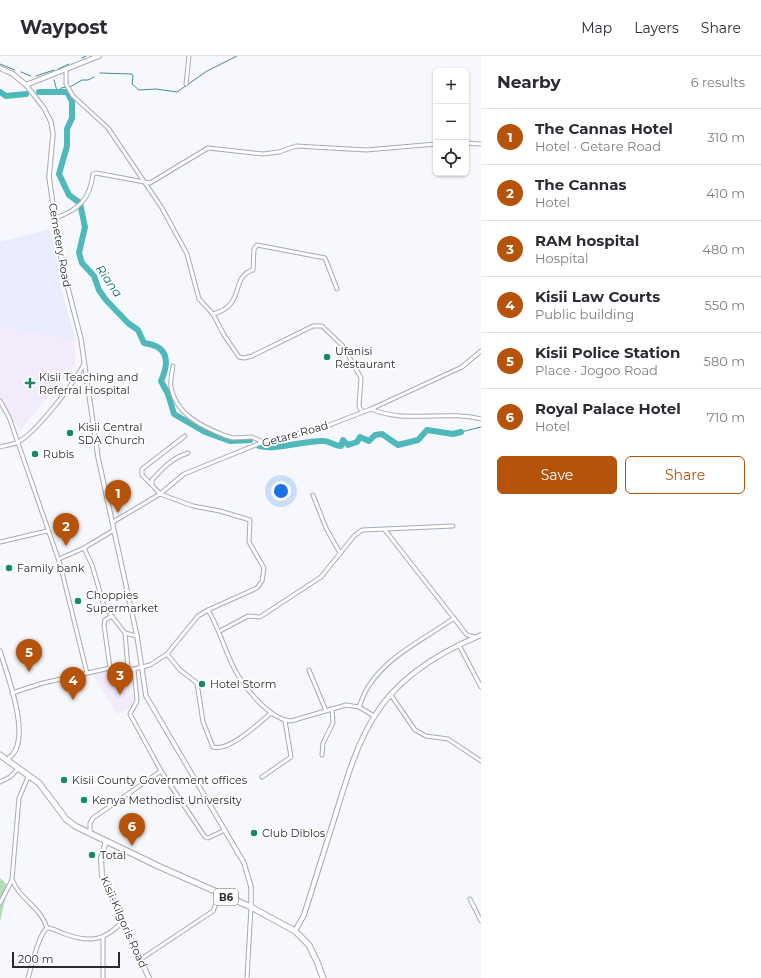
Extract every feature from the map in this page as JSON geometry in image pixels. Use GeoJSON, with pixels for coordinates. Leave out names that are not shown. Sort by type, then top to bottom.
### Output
{"type":"FeatureCollection","features":[{"type":"Feature","properties":{"kind":"highway","name":"B6"},"geometry":{"type":"LineString","coordinates":[[0,755],[18,769],[29,775],[43,787],[66,819],[106,841],[251,907],[295,931],[309,945],[318,964],[322,978]]}},
{"type":"Feature","properties":{"kind":"main road"},"geometry":{"type":"LineString","coordinates":[[26,85],[66,70],[93,57],[99,56]]}},
{"type":"Feature","properties":{"kind":"main road","name":"Cemetery Road"},"geometry":{"type":"LineString","coordinates":[[0,68],[13,74],[26,85]]}},
{"type":"Feature","properties":{"kind":"main road"},"geometry":{"type":"LineString","coordinates":[[295,931],[304,915],[356,753],[374,716],[391,695],[427,662],[479,636]]}},
{"type":"Feature","properties":{"kind":"main road","name":"Kisii-Kilgoris Road"},"geometry":{"type":"LineString","coordinates":[[106,841],[101,858],[100,867],[102,876],[149,978]]}},
{"type":"Feature","properties":{"kind":"street"},"geometry":{"type":"LineString","coordinates":[[186,84],[189,56]]}},
{"type":"Feature","properties":{"kind":"street"},"geometry":{"type":"LineString","coordinates":[[66,70],[66,84],[73,96],[108,128],[138,174],[146,183],[187,254],[199,299],[213,314],[228,341],[242,358],[252,356],[313,326],[322,326],[343,346],[361,378],[359,406],[362,412]]}},
{"type":"Feature","properties":{"kind":"street","name":"Cemetery Road"},"geometry":{"type":"LineString","coordinates":[[26,85],[44,108],[51,122],[53,134],[49,177],[65,282],[81,339],[98,456],[137,636],[146,696],[248,872],[251,886],[251,907]]}},
{"type":"Feature","properties":{"kind":"street"},"geometry":{"type":"LineString","coordinates":[[469,143],[481,144]]}},
{"type":"Feature","properties":{"kind":"street"},"geometry":{"type":"LineString","coordinates":[[55,218],[72,210],[88,196],[94,174],[96,173],[152,183],[208,148],[263,154],[279,152],[296,146],[366,150],[433,144]]}},
{"type":"Feature","properties":{"kind":"street"},"geometry":{"type":"LineString","coordinates":[[213,314],[224,310],[234,301],[242,276],[245,272],[253,270],[254,249],[257,245],[326,258],[337,289]]}},
{"type":"Feature","properties":{"kind":"street","name":"Getare Road"},"geometry":{"type":"LineString","coordinates":[[113,522],[160,494],[184,474],[263,442],[320,428],[371,409],[462,367],[481,351]]}},
{"type":"Feature","properties":{"kind":"street"},"geometry":{"type":"LineString","coordinates":[[0,447],[18,442],[33,431],[76,380],[84,364]]}},
{"type":"Feature","properties":{"kind":"street"},"geometry":{"type":"LineString","coordinates":[[172,366],[171,386],[173,394],[187,416],[226,436],[233,438],[252,437],[263,442]]}},
{"type":"Feature","properties":{"kind":"street"},"geometry":{"type":"LineString","coordinates":[[0,401],[9,417],[47,531],[59,560],[87,673]]}},
{"type":"Feature","properties":{"kind":"street"},"geometry":{"type":"LineString","coordinates":[[371,409],[381,413],[402,416],[467,416],[481,419]]}},
{"type":"Feature","properties":{"kind":"street"},"geometry":{"type":"LineString","coordinates":[[12,693],[110,668],[134,668],[150,665],[167,654],[198,616],[208,610],[253,591],[262,581],[264,568],[249,542],[250,521],[220,511],[193,506],[160,494],[142,475],[142,469],[185,436]]}},
{"type":"Feature","properties":{"kind":"street"},"geometry":{"type":"LineString","coordinates":[[152,485],[152,480],[172,460],[188,453]]}},
{"type":"Feature","properties":{"kind":"street"},"geometry":{"type":"LineString","coordinates":[[312,495],[326,528],[340,553]]}},
{"type":"Feature","properties":{"kind":"street"},"geometry":{"type":"LineString","coordinates":[[220,631],[248,616],[260,617],[279,606],[326,572],[354,536],[362,530],[453,526]]}},
{"type":"Feature","properties":{"kind":"street"},"geometry":{"type":"LineString","coordinates":[[59,560],[84,548],[114,530]]}},
{"type":"Feature","properties":{"kind":"street"},"geometry":{"type":"LineString","coordinates":[[385,530],[469,637],[479,636]]}},
{"type":"Feature","properties":{"kind":"street"},"geometry":{"type":"LineString","coordinates":[[0,542],[47,531]]}},
{"type":"Feature","properties":{"kind":"street"},"geometry":{"type":"LineString","coordinates":[[84,548],[92,565],[104,606],[125,633],[128,635],[137,636]]}},
{"type":"Feature","properties":{"kind":"street"},"geometry":{"type":"LineString","coordinates":[[208,610],[220,631],[238,677],[270,713],[285,721],[291,721],[346,705],[359,707],[374,716]]}},
{"type":"Feature","properties":{"kind":"street"},"geometry":{"type":"LineString","coordinates":[[110,668],[110,659],[104,625],[105,620],[112,616]]}},
{"type":"Feature","properties":{"kind":"street"},"geometry":{"type":"LineString","coordinates":[[359,707],[368,687],[383,669],[407,649],[454,618]]}},
{"type":"Feature","properties":{"kind":"street"},"geometry":{"type":"LineString","coordinates":[[125,633],[128,668]]}},
{"type":"Feature","properties":{"kind":"street"},"geometry":{"type":"LineString","coordinates":[[459,645],[481,687]]}},
{"type":"Feature","properties":{"kind":"street"},"geometry":{"type":"LineString","coordinates":[[0,651],[12,693],[19,728],[14,754],[5,760]]}},
{"type":"Feature","properties":{"kind":"street"},"geometry":{"type":"LineString","coordinates":[[167,654],[180,670],[196,683],[203,722],[213,748],[219,748],[234,741],[270,713]]}},
{"type":"Feature","properties":{"kind":"street"},"geometry":{"type":"LineString","coordinates":[[134,668],[138,701],[130,714],[161,772],[204,837],[208,838],[225,830]]}},
{"type":"Feature","properties":{"kind":"street"},"geometry":{"type":"LineString","coordinates":[[309,670],[326,711]]}},
{"type":"Feature","properties":{"kind":"street"},"geometry":{"type":"LineString","coordinates":[[391,695],[415,730],[420,734],[448,739],[481,761]]}},
{"type":"Feature","properties":{"kind":"street"},"geometry":{"type":"LineString","coordinates":[[322,755],[323,742],[333,723],[332,709]]}},
{"type":"Feature","properties":{"kind":"street"},"geometry":{"type":"LineString","coordinates":[[262,777],[291,757],[285,721]]}},
{"type":"Feature","properties":{"kind":"street"},"geometry":{"type":"LineString","coordinates":[[0,782],[10,777],[18,769]]}},
{"type":"Feature","properties":{"kind":"street"},"geometry":{"type":"LineString","coordinates":[[90,833],[90,823],[93,818],[161,772]]}},
{"type":"Feature","properties":{"kind":"street"},"geometry":{"type":"LineString","coordinates":[[0,903],[12,880],[19,798],[29,775]]}},
{"type":"Feature","properties":{"kind":"street"},"geometry":{"type":"LineString","coordinates":[[12,880],[17,890],[41,914],[47,928],[82,940],[103,937],[115,930],[123,920]]}},
{"type":"Feature","properties":{"kind":"street"},"geometry":{"type":"LineString","coordinates":[[141,959],[213,911],[220,894]]}},
{"type":"Feature","properties":{"kind":"street"},"geometry":{"type":"LineString","coordinates":[[470,899],[481,921]]}},
{"type":"Feature","properties":{"kind":"street"},"geometry":{"type":"LineString","coordinates":[[247,978],[251,907]]}},
{"type":"Feature","properties":{"kind":"street"},"geometry":{"type":"LineString","coordinates":[[28,978],[39,943],[47,928]]}},
{"type":"Feature","properties":{"kind":"street"},"geometry":{"type":"LineString","coordinates":[[103,937],[103,978]]}},
{"type":"Feature","properties":{"kind":"shaded area"},"geometry":{"type":"Polygon","coordinates":[[[50,229],[59,270],[61,288],[76,342],[0,326],[0,240],[1,242],[50,229]]]}},
{"type":"Feature","properties":{"kind":"shaded area","name":"Kisii Teaching and Referral Hospital"},"geometry":{"type":"Polygon","coordinates":[[[0,326],[71,340],[75,348],[75,366],[20,430],[0,400],[0,326]]]}},
{"type":"Feature","properties":{"kind":"shaded area"},"geometry":{"type":"Polygon","coordinates":[[[103,671],[131,674],[129,688],[138,703],[117,714],[93,674],[103,671]]]}},
{"type":"Feature","properties":{"kind":"green space"},"geometry":{"type":"Polygon","coordinates":[[[0,878],[8,886],[0,922],[0,878]]]}},
{"type":"Feature","properties":{"kind":"waterway"},"geometry":{"type":"LineString","coordinates":[[82,58],[86,56]]}},
{"type":"Feature","properties":{"kind":"waterway"},"geometry":{"type":"LineString","coordinates":[[100,73],[131,74],[133,75],[132,84],[139,90],[156,89],[177,92],[207,71],[237,56]]}},
{"type":"Feature","properties":{"kind":"waterway"},"geometry":{"type":"LineString","coordinates":[[0,64],[15,70]]}},
{"type":"Feature","properties":{"kind":"waterway"},"geometry":{"type":"LineString","coordinates":[[58,69],[69,64]]}},
{"type":"Feature","properties":{"kind":"waterway"},"geometry":{"type":"LineString","coordinates":[[36,76],[54,70]]}},
{"type":"Feature","properties":{"kind":"waterway"},"geometry":{"type":"LineString","coordinates":[[21,72],[31,76]]}},
{"type":"Feature","properties":{"kind":"waterway"},"geometry":{"type":"LineString","coordinates":[[70,87],[82,80],[88,80],[94,77]]}},
{"type":"Feature","properties":{"kind":"waterway"},"geometry":{"type":"LineString","coordinates":[[54,80],[57,91]]}},
{"type":"Feature","properties":{"kind":"waterway"},"geometry":{"type":"LineString","coordinates":[[59,91],[61,88],[67,87]]}},
{"type":"Feature","properties":{"kind":"waterway","name":"Riana"},"geometry":{"type":"LineString","coordinates":[[0,92],[6,96],[26,94]]}},
{"type":"Feature","properties":{"kind":"waterway","name":"Riana"},"geometry":{"type":"LineString","coordinates":[[39,92],[67,92],[72,101],[72,118],[67,129],[67,146],[59,174],[69,195],[80,203],[85,227],[79,253],[82,263],[94,276],[99,290],[106,300],[128,323],[138,330],[144,343],[158,347],[162,351],[165,356],[166,367],[161,381],[168,394],[174,414],[205,432],[230,441],[250,440]]}},
{"type":"Feature","properties":{"kind":"waterway","name":"Riana"},"geometry":{"type":"LineString","coordinates":[[461,432],[481,427]]}},
{"type":"Feature","properties":{"kind":"waterway","name":"Riana"},"geometry":{"type":"LineString","coordinates":[[259,446],[273,447],[317,441],[324,441],[341,446],[343,440],[348,445],[357,442],[360,437],[369,441],[375,435],[382,434],[398,445],[418,440],[427,430],[453,434],[461,432]]}},
{"type":"Feature","properties":{"kind":"place","name":"Ufanisi Restaurant"},"geometry":{"type":"Point","coordinates":[327,357]}},
{"type":"Feature","properties":{"kind":"place","name":"Kisii Teaching and Referral Hospital"},"geometry":{"type":"Point","coordinates":[30,383]}},
{"type":"Feature","properties":{"kind":"place","name":"Kisii Central SDA Church"},"geometry":{"type":"Point","coordinates":[70,433]}},
{"type":"Feature","properties":{"kind":"place","name":"Rubis"},"geometry":{"type":"Point","coordinates":[35,454]}},
{"type":"Feature","properties":{"kind":"place","name":"The Cannas Hotel"},"geometry":{"type":"Point","coordinates":[118,513]}},
{"type":"Feature","properties":{"kind":"place","name":"The Cannas"},"geometry":{"type":"Point","coordinates":[66,546]}},
{"type":"Feature","properties":{"kind":"place","name":"Family bank"},"geometry":{"type":"Point","coordinates":[9,568]}},
{"type":"Feature","properties":{"kind":"place","name":"Choppies Supermarket"},"geometry":{"type":"Point","coordinates":[78,601]}},
{"type":"Feature","properties":{"kind":"place","name":"Kisii Police Station"},"geometry":{"type":"Point","coordinates":[29,672]}},
{"type":"Feature","properties":{"kind":"place","name":"Hotel Storm"},"geometry":{"type":"Point","coordinates":[202,684]}},
{"type":"Feature","properties":{"kind":"place","name":"RAM hospital"},"geometry":{"type":"Point","coordinates":[120,695]}},
{"type":"Feature","properties":{"kind":"place","name":"Kisii Law Courts"},"geometry":{"type":"Point","coordinates":[73,700]}},
{"type":"Feature","properties":{"kind":"place","name":"Kisii County Government offices"},"geometry":{"type":"Point","coordinates":[64,780]}},
{"type":"Feature","properties":{"kind":"place","name":"Kenya Methodist University"},"geometry":{"type":"Point","coordinates":[84,800]}},
{"type":"Feature","properties":{"kind":"place","name":"Club Diblos"},"geometry":{"type":"Point","coordinates":[254,833]}},
{"type":"Feature","properties":{"kind":"place","name":"Royal Palace Hotel"},"geometry":{"type":"Point","coordinates":[132,846]}},
{"type":"Feature","properties":{"kind":"place","name":"Total"},"geometry":{"type":"Point","coordinates":[92,855]}}]}
